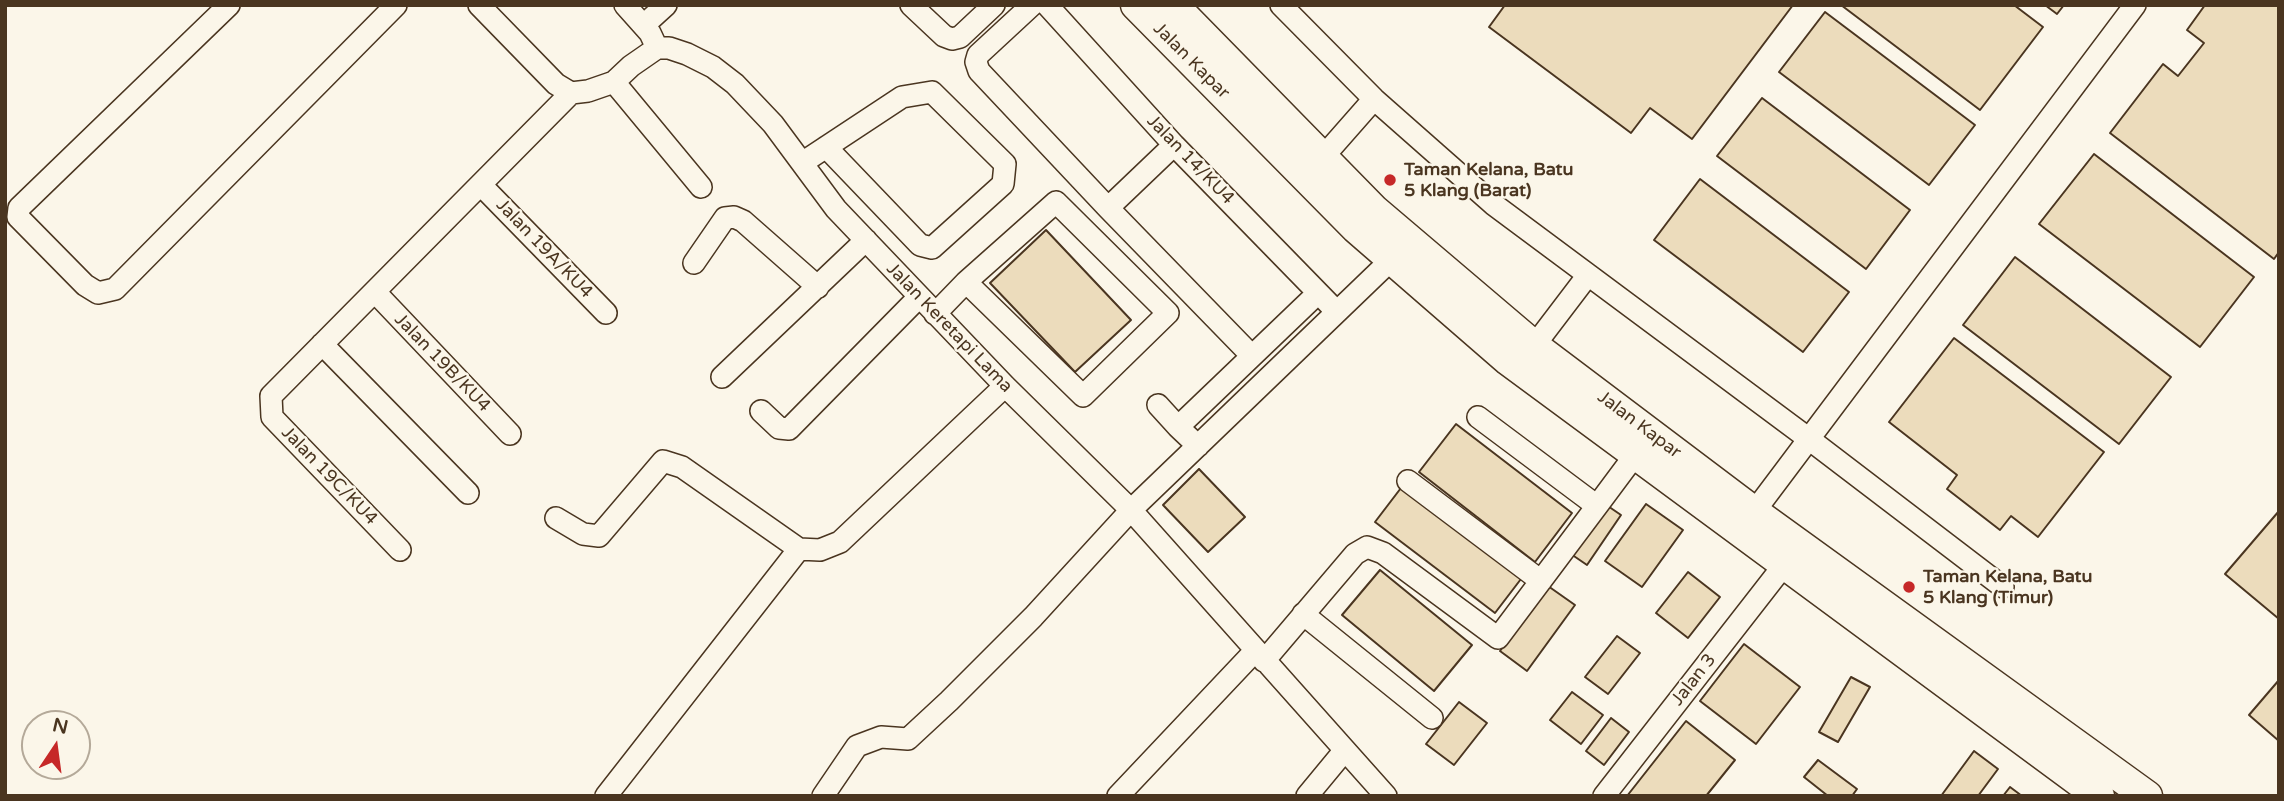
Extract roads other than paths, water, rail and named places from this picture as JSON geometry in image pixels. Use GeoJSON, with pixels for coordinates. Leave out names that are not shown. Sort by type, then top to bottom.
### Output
{"type":"FeatureCollection","features":[{"type":"Feature","properties":{"kind":"highway","name":"Jalan Kapar"},"geometry":{"type":"LineString","coordinates":[[1136,5],[1356,228],[1508,360],[2099,796]]}},
{"type":"Feature","properties":{"kind":"highway","name":"Jalan Kapar"},"geometry":{"type":"LineString","coordinates":[[1180,8],[1374,210],[1534,346],[1754,512],[2147,796]]}},
{"type":"Feature","properties":{"kind":"street"},"geometry":{"type":"LineString","coordinates":[[229,5],[19,208],[18,217],[85,285],[98,293],[114,289],[396,5]]}},
{"type":"Feature","properties":{"kind":"street"},"geometry":{"type":"LineString","coordinates":[[479,5],[556,84],[571,93],[588,91],[614,82],[657,48],[644,25],[625,5]]}},
{"type":"Feature","properties":{"kind":"street"},"geometry":{"type":"LineString","coordinates":[[644,25],[666,5]]}},
{"type":"Feature","properties":{"kind":"street"},"geometry":{"type":"LineString","coordinates":[[911,5],[944,36],[952,39],[960,37],[993,5]]}},
{"type":"Feature","properties":{"kind":"street"},"geometry":{"type":"LineString","coordinates":[[1032,5],[978,55],[976,62],[979,71],[1252,356]]}},
{"type":"Feature","properties":{"kind":"street","name":"Jalan 14/KU4"},"geometry":{"type":"LineString","coordinates":[[1047,5],[1174,145],[1337,312]]}},
{"type":"Feature","properties":{"kind":"street"},"geometry":{"type":"LineString","coordinates":[[1281,5],[1374,99],[1493,204],[2003,587]]}},
{"type":"Feature","properties":{"kind":"street"},"geometry":{"type":"LineString","coordinates":[[1754,512],[2135,5]]}},
{"type":"Feature","properties":{"kind":"street","name":"Jalan Keretapi Lama"},"geometry":{"type":"LineString","coordinates":[[657,48],[669,48],[687,54],[713,67],[735,84],[773,124],[836,209],[1004,386],[1131,510],[1386,796]]}},
{"type":"Feature","properties":{"kind":"street"},"geometry":{"type":"LineString","coordinates":[[614,82],[701,187]]}},
{"type":"Feature","properties":{"kind":"street"},"geometry":{"type":"LineString","coordinates":[[802,163],[826,147],[902,97],[932,92],[1005,164],[1003,184],[932,247],[920,245],[826,147]]}},
{"type":"Feature","properties":{"kind":"street"},"geometry":{"type":"LineString","coordinates":[[467,493],[322,344],[571,93]]}},
{"type":"Feature","properties":{"kind":"street"},"geometry":{"type":"LineString","coordinates":[[1323,157],[1374,99]]}},
{"type":"Feature","properties":{"kind":"street"},"geometry":{"type":"LineString","coordinates":[[1108,208],[1174,145]]}},
{"type":"Feature","properties":{"kind":"street","name":"Jalan 19A/KU4"},"geometry":{"type":"LineString","coordinates":[[481,185],[607,313]]}},
{"type":"Feature","properties":{"kind":"street"},"geometry":{"type":"LineString","coordinates":[[935,314],[966,282],[1056,202],[1168,313],[1083,396],[966,282]]}},
{"type":"Feature","properties":{"kind":"street"},"geometry":{"type":"LineString","coordinates":[[694,263],[725,218],[734,217],[743,221],[818,287]]}},
{"type":"Feature","properties":{"kind":"street"},"geometry":{"type":"LineString","coordinates":[[722,377],[866,240]]}},
{"type":"Feature","properties":{"kind":"street"},"geometry":{"type":"LineString","coordinates":[[823,796],[858,746],[881,737],[908,739],[917,732],[1033,617],[1131,510],[1391,260]]}},
{"type":"Feature","properties":{"kind":"street"},"geometry":{"type":"LineString","coordinates":[[1534,346],[1588,275]]}},
{"type":"Feature","properties":{"kind":"street","name":"Jalan 19B/KU4"},"geometry":{"type":"LineString","coordinates":[[375,292],[510,433]]}},
{"type":"Feature","properties":{"kind":"street"},"geometry":{"type":"LineString","coordinates":[[1178,427],[1318,293]]}},
{"type":"Feature","properties":{"kind":"street"},"geometry":{"type":"LineString","coordinates":[[761,411],[779,428],[789,429],[919,297]]}},
{"type":"Feature","properties":{"kind":"street","name":"Jalan 19C/KU4"},"geometry":{"type":"LineString","coordinates":[[322,344],[271,396],[272,417],[400,550]]}},
{"type":"Feature","properties":{"kind":"street"},"geometry":{"type":"LineString","coordinates":[[556,518],[583,534],[598,536],[663,461],[682,467],[799,549],[820,550],[840,542],[1004,386]]}},
{"type":"Feature","properties":{"kind":"street"},"geometry":{"type":"LineString","coordinates":[[1158,405],[1198,446]]}},
{"type":"Feature","properties":{"kind":"street"},"geometry":{"type":"LineString","coordinates":[[1478,417],[1597,506]]}},
{"type":"Feature","properties":{"kind":"street"},"geometry":{"type":"LineString","coordinates":[[1118,796],[1303,614],[1354,554],[1367,547],[1383,552],[1498,638],[1635,455]]}},
{"type":"Feature","properties":{"kind":"street"},"geometry":{"type":"LineString","coordinates":[[1408,481],[1541,581]]}},
{"type":"Feature","properties":{"kind":"street"},"geometry":{"type":"LineString","coordinates":[[606,796],[799,549]]}},
{"type":"Feature","properties":{"kind":"street","name":"Jalan 3"},"geometry":{"type":"LineString","coordinates":[[1604,796],[1784,565]]}},
{"type":"Feature","properties":{"kind":"street"},"geometry":{"type":"LineString","coordinates":[[1303,614],[1432,718]]}},
{"type":"Feature","properties":{"kind":"street"},"geometry":{"type":"LineString","coordinates":[[1307,796],[1345,751]]}},
{"type":"Feature","properties":{"kind":"place","name":"Taman Kelana, Batu 5 Klang (Barat)"},"geometry":{"type":"Point","coordinates":[1390,180]}},
{"type":"Feature","properties":{"kind":"place","name":"Taman Kelana, Batu 5 Klang (Timur)"},"geometry":{"type":"Point","coordinates":[1909,587]}}]}
